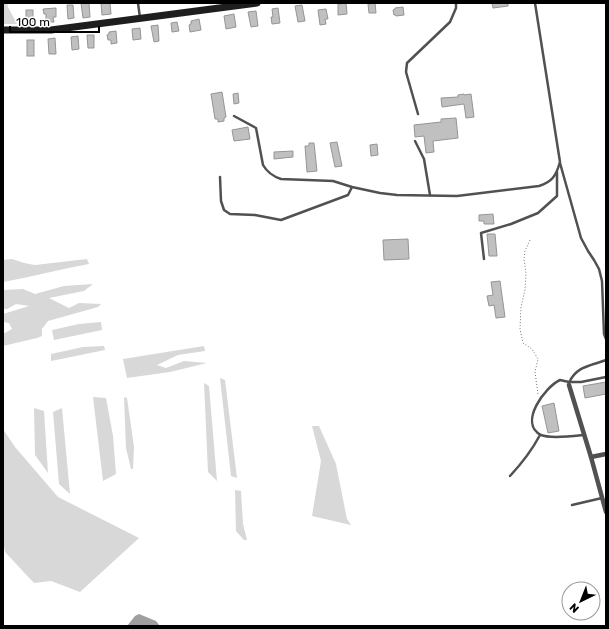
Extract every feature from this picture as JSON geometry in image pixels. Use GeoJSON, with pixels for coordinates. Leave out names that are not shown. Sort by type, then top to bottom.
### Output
{"type":"FeatureCollection","features":[{"type":"Feature","properties":{"kind":"street"},"geometry":{"type":"LineString","coordinates":[[3,30],[51,30],[257,3]]}},
{"type":"Feature","properties":{"kind":"street"},"geometry":{"type":"LineString","coordinates":[[569,383],[606,512]]}},
{"type":"Feature","properties":{"kind":"street"},"geometry":{"type":"LineString","coordinates":[[591,456],[606,454]]}},
{"type":"Feature","properties":{"kind":"lane"},"geometry":{"type":"LineString","coordinates":[[138,3],[140,18]]}},
{"type":"Feature","properties":{"kind":"lane"},"geometry":{"type":"LineString","coordinates":[[418,114],[406,72],[407,63],[450,22],[456,8],[456,3]]}},
{"type":"Feature","properties":{"kind":"lane"},"geometry":{"type":"LineString","coordinates":[[535,3],[560,162],[581,238],[599,269],[602,281],[604,334],[606,338]]}},
{"type":"Feature","properties":{"kind":"lane"},"geometry":{"type":"LineString","coordinates":[[234,116],[256,128],[263,165],[275,177],[281,179],[333,181],[380,193],[457,196],[539,186],[550,181],[554,177],[560,162]]}},
{"type":"Feature","properties":{"kind":"lane"},"geometry":{"type":"LineString","coordinates":[[415,141],[424,159],[430,196]]}},
{"type":"Feature","properties":{"kind":"lane"},"geometry":{"type":"LineString","coordinates":[[484,259],[481,233],[538,214],[557,196],[557,171]]}},
{"type":"Feature","properties":{"kind":"lane"},"geometry":{"type":"LineString","coordinates":[[220,177],[221,201],[224,210],[230,214],[255,215],[281,220],[348,195],[352,187]]}},
{"type":"Feature","properties":{"kind":"lane"},"geometry":{"type":"LineString","coordinates":[[569,383],[575,373],[579,370],[606,360]]}},
{"type":"Feature","properties":{"kind":"lane"},"geometry":{"type":"LineString","coordinates":[[584,435],[547,437],[540,434],[535,430],[532,424],[532,417],[535,407],[551,386],[557,381],[560,380],[569,383],[606,378]]}},
{"type":"Feature","properties":{"kind":"lane"},"geometry":{"type":"LineString","coordinates":[[510,476],[528,455],[540,434]]}},
{"type":"Feature","properties":{"kind":"lane"},"geometry":{"type":"LineString","coordinates":[[572,505],[602,498]]}},
{"type":"Feature","properties":{"kind":"path"},"geometry":{"type":"LineString","coordinates":[[530,240],[525,251],[524,259],[526,273],[525,290],[520,307],[520,329],[522,343],[532,349],[538,359],[535,372],[539,401]]}},
{"type":"Feature","properties":{"kind":"shaded area"},"geometry":{"type":"Polygon","coordinates":[[[3,3],[7,3],[17,24],[3,24],[3,3]]]}},
{"type":"Feature","properties":{"kind":"shaded area"},"geometry":{"type":"Polygon","coordinates":[[[12,259],[35,265],[87,259],[89,264],[3,282],[3,260],[12,259]]]}},
{"type":"Feature","properties":{"kind":"shaded area"},"geometry":{"type":"Polygon","coordinates":[[[93,284],[84,291],[49,298],[69,308],[79,303],[101,304],[98,307],[48,321],[42,329],[42,336],[3,346],[3,334],[12,329],[9,323],[3,322],[3,314],[29,306],[16,304],[7,309],[3,309],[3,290],[23,289],[35,294],[64,286],[93,284]]]}},
{"type":"Feature","properties":{"kind":"shaded area"},"geometry":{"type":"Polygon","coordinates":[[[101,322],[102,330],[54,340],[52,330],[79,324],[101,322]]]}},
{"type":"Feature","properties":{"kind":"shaded area"},"geometry":{"type":"Polygon","coordinates":[[[104,346],[105,350],[51,361],[51,354],[83,347],[104,346]]]}},
{"type":"Feature","properties":{"kind":"shaded area"},"geometry":{"type":"Polygon","coordinates":[[[204,346],[205,351],[178,355],[157,365],[166,368],[184,361],[207,363],[170,372],[127,378],[123,359],[204,346]]]}},
{"type":"Feature","properties":{"kind":"shaded area"},"geometry":{"type":"Polygon","coordinates":[[[220,378],[225,380],[237,478],[231,476],[220,378]]]}},
{"type":"Feature","properties":{"kind":"shaded area"},"geometry":{"type":"Polygon","coordinates":[[[204,383],[209,386],[217,481],[208,472],[204,383]]]}},
{"type":"Feature","properties":{"kind":"shaded area"},"geometry":{"type":"Polygon","coordinates":[[[93,397],[106,398],[113,436],[116,474],[103,481],[93,397]]]}},
{"type":"Feature","properties":{"kind":"shaded area"},"geometry":{"type":"Polygon","coordinates":[[[124,397],[127,398],[134,447],[133,469],[131,469],[126,448],[124,397]]]}},
{"type":"Feature","properties":{"kind":"shaded area"},"geometry":{"type":"Polygon","coordinates":[[[34,408],[44,411],[48,473],[35,455],[34,408]]]}},
{"type":"Feature","properties":{"kind":"shaded area"},"geometry":{"type":"Polygon","coordinates":[[[62,408],[70,494],[59,484],[53,412],[62,408]]]}},
{"type":"Feature","properties":{"kind":"shaded area"},"geometry":{"type":"Polygon","coordinates":[[[312,426],[319,426],[336,464],[347,519],[351,525],[312,516],[321,461],[312,426]]]}},
{"type":"Feature","properties":{"kind":"shaded area"},"geometry":{"type":"Polygon","coordinates":[[[3,429],[15,447],[58,497],[139,538],[80,592],[51,581],[34,583],[5,552],[3,540],[3,429]]]}},
{"type":"Feature","properties":{"kind":"shaded area"},"geometry":{"type":"Polygon","coordinates":[[[235,490],[241,491],[243,524],[247,540],[244,540],[236,531],[235,490]]]}},
{"type":"Feature","properties":{"kind":"shaded area"},"geometry":{"type":"Polygon","coordinates":[[[139,614],[156,621],[160,626],[127,626],[135,616],[139,614]]]}},
{"type":"Feature","properties":{"kind":"building"},"geometry":{"type":"Polygon","coordinates":[[[81,3],[89,3],[90,17],[83,18],[81,3]]]}},
{"type":"Feature","properties":{"kind":"building"},"geometry":{"type":"Polygon","coordinates":[[[101,3],[110,3],[111,14],[102,15],[101,3]]]}},
{"type":"Feature","properties":{"kind":"building"},"geometry":{"type":"Polygon","coordinates":[[[346,3],[347,14],[338,15],[338,4],[346,3]]]}},
{"type":"Feature","properties":{"kind":"building"},"geometry":{"type":"Polygon","coordinates":[[[375,3],[376,13],[369,13],[368,4],[375,3]]]}},
{"type":"Feature","properties":{"kind":"building"},"geometry":{"type":"Polygon","coordinates":[[[492,3],[508,3],[508,6],[493,8],[492,3]]]}},
{"type":"Feature","properties":{"kind":"building"},"geometry":{"type":"Polygon","coordinates":[[[67,5],[73,5],[74,18],[68,19],[67,5]]]}},
{"type":"Feature","properties":{"kind":"building"},"geometry":{"type":"Polygon","coordinates":[[[302,5],[305,21],[298,22],[295,6],[302,5]]]}},
{"type":"Feature","properties":{"kind":"building"},"geometry":{"type":"Polygon","coordinates":[[[403,7],[404,15],[394,15],[393,10],[395,8],[403,7]]]}},
{"type":"Feature","properties":{"kind":"building"},"geometry":{"type":"Polygon","coordinates":[[[56,8],[56,17],[53,17],[54,22],[46,22],[46,14],[44,14],[43,9],[56,8]]]}},
{"type":"Feature","properties":{"kind":"building"},"geometry":{"type":"Polygon","coordinates":[[[278,8],[280,23],[272,24],[272,9],[278,8]]]}},
{"type":"Feature","properties":{"kind":"building"},"geometry":{"type":"Polygon","coordinates":[[[326,9],[328,19],[325,19],[326,24],[320,25],[318,10],[326,9]]]}},
{"type":"Feature","properties":{"kind":"building"},"geometry":{"type":"Polygon","coordinates":[[[26,10],[33,10],[33,22],[26,22],[26,10]]]}},
{"type":"Feature","properties":{"kind":"building"},"geometry":{"type":"Polygon","coordinates":[[[256,11],[258,26],[251,27],[248,12],[256,11]]]}},
{"type":"Feature","properties":{"kind":"building"},"geometry":{"type":"Polygon","coordinates":[[[234,14],[236,27],[226,29],[224,16],[234,14]]]}},
{"type":"Feature","properties":{"kind":"building"},"geometry":{"type":"Polygon","coordinates":[[[199,19],[201,30],[190,32],[189,25],[191,24],[191,21],[199,19]]]}},
{"type":"Feature","properties":{"kind":"building"},"geometry":{"type":"Polygon","coordinates":[[[177,22],[179,31],[172,32],[171,23],[177,22]]]}},
{"type":"Feature","properties":{"kind":"building"},"geometry":{"type":"Polygon","coordinates":[[[158,25],[159,41],[154,42],[151,26],[158,25]]]}},
{"type":"Feature","properties":{"kind":"building"},"geometry":{"type":"Polygon","coordinates":[[[140,28],[141,39],[133,40],[132,29],[140,28]]]}},
{"type":"Feature","properties":{"kind":"building"},"geometry":{"type":"Polygon","coordinates":[[[116,31],[117,43],[111,44],[111,40],[108,40],[107,35],[109,32],[116,31]]]}},
{"type":"Feature","properties":{"kind":"building"},"geometry":{"type":"Polygon","coordinates":[[[87,35],[94,35],[94,48],[88,48],[87,35]]]}},
{"type":"Feature","properties":{"kind":"building"},"geometry":{"type":"Polygon","coordinates":[[[78,36],[79,49],[72,50],[71,37],[78,36]]]}},
{"type":"Feature","properties":{"kind":"building"},"geometry":{"type":"Polygon","coordinates":[[[55,38],[56,54],[49,54],[48,39],[55,38]]]}},
{"type":"Feature","properties":{"kind":"building"},"geometry":{"type":"Polygon","coordinates":[[[27,40],[34,40],[34,56],[27,56],[27,40]]]}},
{"type":"Feature","properties":{"kind":"building"},"geometry":{"type":"Polygon","coordinates":[[[222,92],[226,117],[224,118],[224,121],[218,122],[218,119],[215,119],[211,94],[222,92]]]}},
{"type":"Feature","properties":{"kind":"building"},"geometry":{"type":"Polygon","coordinates":[[[238,93],[239,103],[234,104],[233,94],[238,93]]]}},
{"type":"Feature","properties":{"kind":"building"},"geometry":{"type":"Polygon","coordinates":[[[471,94],[474,117],[466,118],[464,104],[442,107],[441,98],[458,97],[458,95],[471,94]]]}},
{"type":"Feature","properties":{"kind":"building"},"geometry":{"type":"Polygon","coordinates":[[[456,118],[458,138],[433,141],[434,152],[426,153],[424,136],[415,137],[414,125],[441,122],[441,119],[456,118]]]}},
{"type":"Feature","properties":{"kind":"building"},"geometry":{"type":"Polygon","coordinates":[[[248,127],[250,139],[234,141],[232,130],[248,127]]]}},
{"type":"Feature","properties":{"kind":"building"},"geometry":{"type":"Polygon","coordinates":[[[337,142],[342,166],[335,167],[330,143],[337,142]]]}},
{"type":"Feature","properties":{"kind":"building"},"geometry":{"type":"Polygon","coordinates":[[[309,143],[314,143],[317,171],[307,172],[305,146],[309,146],[309,143]]]}},
{"type":"Feature","properties":{"kind":"building"},"geometry":{"type":"Polygon","coordinates":[[[377,144],[378,155],[371,156],[370,145],[377,144]]]}},
{"type":"Feature","properties":{"kind":"building"},"geometry":{"type":"Polygon","coordinates":[[[293,151],[293,157],[274,159],[274,152],[293,151]]]}},
{"type":"Feature","properties":{"kind":"building"},"geometry":{"type":"Polygon","coordinates":[[[493,214],[494,224],[484,224],[484,221],[479,221],[479,215],[493,214]]]}},
{"type":"Feature","properties":{"kind":"building"},"geometry":{"type":"Polygon","coordinates":[[[487,234],[495,234],[497,256],[489,256],[487,234]]]}},
{"type":"Feature","properties":{"kind":"building"},"geometry":{"type":"Polygon","coordinates":[[[408,239],[409,259],[384,260],[383,240],[408,239]]]}},
{"type":"Feature","properties":{"kind":"building"},"geometry":{"type":"Polygon","coordinates":[[[500,281],[505,317],[496,318],[494,305],[489,306],[487,296],[493,295],[491,282],[500,281]]]}},
{"type":"Feature","properties":{"kind":"building"},"geometry":{"type":"Polygon","coordinates":[[[606,382],[606,394],[585,398],[583,386],[606,382]]]}},
{"type":"Feature","properties":{"kind":"building"},"geometry":{"type":"Polygon","coordinates":[[[554,403],[559,431],[548,433],[542,406],[554,403]]]}}]}
